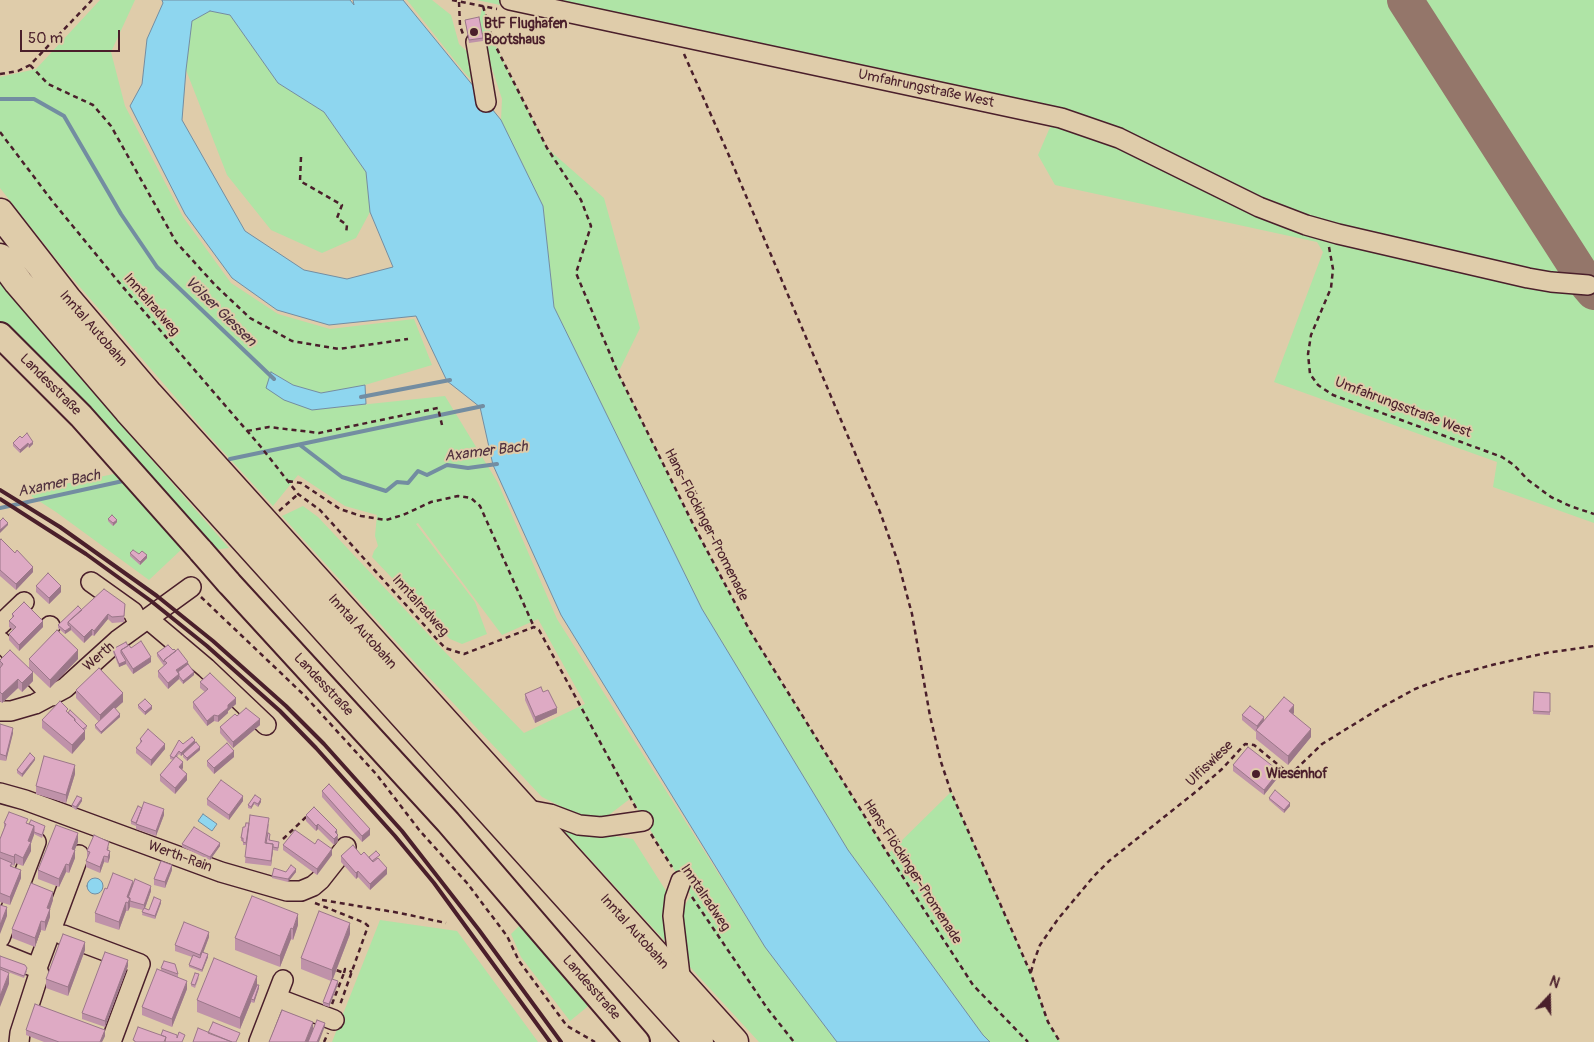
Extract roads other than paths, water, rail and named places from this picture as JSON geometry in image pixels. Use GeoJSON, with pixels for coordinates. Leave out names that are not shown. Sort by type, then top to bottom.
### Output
{"type":"FeatureCollection","features":[{"type":"Feature","properties":{"kind":"highway","name":"Inntal Autobahn"},"geometry":{"type":"LineString","coordinates":[[0,213],[44,271],[149,394],[734,1042]]}},
{"type":"Feature","properties":{"kind":"highway","name":"Inntal Autobahn"},"geometry":{"type":"LineString","coordinates":[[0,258],[18,282],[141,425],[699,1042]]}},
{"type":"Feature","properties":{"kind":"main road","name":"Landesstraße"},"geometry":{"type":"LineString","coordinates":[[0,335],[81,416],[228,582],[442,815],[637,1042]]}},
{"type":"Feature","properties":{"kind":"street","name":"Umfahrungstraße West"},"geometry":{"type":"LineString","coordinates":[[506,5],[1062,118],[1119,138],[1259,207],[1326,231],[1528,278],[1588,285]]}},
{"type":"Feature","properties":{"kind":"street"},"geometry":{"type":"LineString","coordinates":[[477,46],[486,102]]}},
{"type":"Feature","properties":{"kind":"street"},"geometry":{"type":"LineString","coordinates":[[91,582],[206,668],[266,725]]}},
{"type":"Feature","properties":{"kind":"street","name":"Werth"},"geometry":{"type":"LineString","coordinates":[[0,711],[11,711],[26,707],[65,688],[98,656],[191,587]]}},
{"type":"Feature","properties":{"kind":"street"},"geometry":{"type":"LineString","coordinates":[[0,626],[24,602]]}},
{"type":"Feature","properties":{"kind":"street"},"geometry":{"type":"LineString","coordinates":[[18,659],[50,626]]}},
{"type":"Feature","properties":{"kind":"street"},"geometry":{"type":"LineString","coordinates":[[0,641],[52,696]]}},
{"type":"Feature","properties":{"kind":"street","name":"Werth-Rain"},"geometry":{"type":"LineString","coordinates":[[0,793],[25,800],[221,872],[294,892],[313,886],[320,880],[346,846]]}},
{"type":"Feature","properties":{"kind":"street"},"geometry":{"type":"LineString","coordinates":[[523,809],[550,814],[578,825],[601,827],[643,821]]}},
{"type":"Feature","properties":{"kind":"street"},"geometry":{"type":"LineString","coordinates":[[0,938],[36,842]]}},
{"type":"Feature","properties":{"kind":"street"},"geometry":{"type":"LineString","coordinates":[[19,1042],[20,1033],[39,974],[37,968],[79,855]]}},
{"type":"Feature","properties":{"kind":"street"},"geometry":{"type":"LineString","coordinates":[[680,881],[675,898],[673,916],[681,984]]}},
{"type":"Feature","properties":{"kind":"street"},"geometry":{"type":"LineString","coordinates":[[50,930],[140,964],[111,1042]]}},
{"type":"Feature","properties":{"kind":"street"},"geometry":{"type":"LineString","coordinates":[[0,953],[37,968]]}},
{"type":"Feature","properties":{"kind":"street"},"geometry":{"type":"LineString","coordinates":[[259,1042],[283,980]]}},
{"type":"Feature","properties":{"kind":"street"},"geometry":{"type":"LineString","coordinates":[[276,998],[330,1019]]}},
{"type":"Feature","properties":{"kind":"water"},"geometry":{"type":"Polygon","coordinates":[[[162,0],[350,0],[354,5],[353,0],[403,0],[501,120],[543,206],[554,307],[702,609],[848,850],[990,1042],[837,1042],[765,947],[561,615],[493,465],[480,407],[447,381],[416,316],[329,325],[277,310],[232,278],[185,214],[130,106],[142,84],[147,39],[163,3],[162,0]],[[210,11],[192,21],[182,120],[245,231],[304,270],[347,279],[393,267],[370,212],[366,172],[324,112],[278,83],[230,15],[210,11]]]}},
{"type":"Feature","properties":{"kind":"water"},"geometry":{"type":"Polygon","coordinates":[[[271,372],[293,385],[321,393],[365,385],[366,404],[312,410],[284,400],[266,388],[271,372]]]}},
{"type":"Feature","properties":{"kind":"water"},"geometry":{"type":"Polygon","coordinates":[[[203,814],[217,824],[212,831],[198,821],[203,814]]]}},
{"type":"Feature","properties":{"kind":"water"},"geometry":{"type":"Polygon","coordinates":[[[95,878],[101,880],[103,886],[101,892],[95,894],[89,892],[87,886],[89,880],[95,878]]]}},
{"type":"Feature","properties":{"kind":"waterway","name":"Völser Giessen"},"geometry":{"type":"LineString","coordinates":[[0,99],[34,99],[64,116],[121,214],[157,267],[274,379]]}},
{"type":"Feature","properties":{"kind":"waterway","name":"Völser Giessen"},"geometry":{"type":"LineString","coordinates":[[361,397],[450,380]]}},
{"type":"Feature","properties":{"kind":"waterway","name":"Axamer Bach"},"geometry":{"type":"LineString","coordinates":[[230,459],[483,406]]}},
{"type":"Feature","properties":{"kind":"waterway","name":"Axamer Bach"},"geometry":{"type":"LineString","coordinates":[[300,445],[342,477],[386,491],[397,482],[408,483],[418,471],[427,475],[447,465],[468,468],[497,464]]}},
{"type":"Feature","properties":{"kind":"waterway","name":"Axamer Bach"},"geometry":{"type":"LineString","coordinates":[[0,508],[123,481]]}},
{"type":"Feature","properties":{"kind":"railway"},"geometry":{"type":"LineString","coordinates":[[0,490],[60,527],[157,596],[213,641],[286,706],[324,744],[402,831],[479,930],[561,1042]]}},
{"type":"Feature","properties":{"kind":"railway"},"geometry":{"type":"LineString","coordinates":[[0,499],[86,554],[151,601],[207,646],[280,711],[395,836],[434,883],[550,1042]]}},
{"type":"Feature","properties":{"kind":"place","name":"BtF Flughafen Bootshaus"},"geometry":{"type":"Point","coordinates":[474,32]}},
{"type":"Feature","properties":{"kind":"place","name":"Wiesenhof"},"geometry":{"type":"Point","coordinates":[1256,774]}}]}
